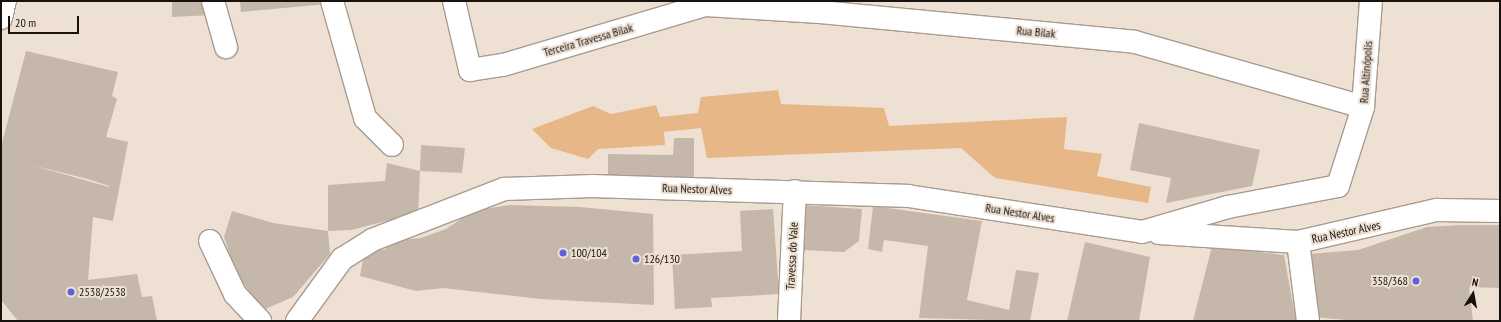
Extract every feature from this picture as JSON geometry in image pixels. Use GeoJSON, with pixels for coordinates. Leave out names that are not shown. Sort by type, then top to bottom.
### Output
{"type":"FeatureCollection","features":[{"type":"Feature","properties":{"kind":"street"},"geometry":{"type":"LineString","coordinates":[[1,18],[4,1]]}},
{"type":"Feature","properties":{"kind":"street"},"geometry":{"type":"LineString","coordinates":[[213,1],[226,47]]}},
{"type":"Feature","properties":{"kind":"street"},"geometry":{"type":"LineString","coordinates":[[332,1],[365,118],[392,145]]}},
{"type":"Feature","properties":{"kind":"street","name":"Terceira Travessa Bilak"},"geometry":{"type":"LineString","coordinates":[[454,1],[470,70],[503,65],[704,3]]}},
{"type":"Feature","properties":{"kind":"street","name":"Rua Altinópolis"},"geometry":{"type":"LineString","coordinates":[[1338,186],[1363,107],[1371,1]]}},
{"type":"Feature","properties":{"kind":"street","name":"Rua Bilak"},"geometry":{"type":"LineString","coordinates":[[704,3],[820,12],[1135,42],[1363,107]]}},
{"type":"Feature","properties":{"kind":"street","name":"Rua Nestor Alves"},"geometry":{"type":"LineString","coordinates":[[297,321],[342,259],[366,244],[504,189],[594,186],[795,191],[908,196],[1142,232],[1298,242],[1437,210],[1500,211]]}},
{"type":"Feature","properties":{"kind":"street","name":"Rua Nestor Alves"},"geometry":{"type":"LineString","coordinates":[[1142,232],[1228,207],[1338,186]]}},
{"type":"Feature","properties":{"kind":"street","name":"Travessa do Vale"},"geometry":{"type":"LineString","coordinates":[[789,321],[795,191]]}},
{"type":"Feature","properties":{"kind":"street"},"geometry":{"type":"LineString","coordinates":[[210,241],[235,294],[260,321]]}},
{"type":"Feature","properties":{"kind":"street"},"geometry":{"type":"LineString","coordinates":[[1298,242],[1308,321]]}},
{"type":"Feature","properties":{"kind":"shaded area"},"geometry":{"type":"Polygon","coordinates":[[[778,90],[781,104],[884,108],[889,126],[1067,117],[1064,149],[1102,154],[1097,176],[1151,187],[1148,203],[995,178],[961,148],[707,158],[701,128],[664,132],[665,145],[598,149],[588,159],[551,148],[532,129],[593,106],[611,114],[656,105],[660,117],[698,113],[701,97],[778,90]]]}},
{"type":"Feature","properties":{"kind":"building"},"geometry":{"type":"Polygon","coordinates":[[[172,1],[209,1],[212,15],[172,17],[172,1]]]}},
{"type":"Feature","properties":{"kind":"building"},"geometry":{"type":"Polygon","coordinates":[[[240,1],[327,1],[327,4],[241,12],[240,1]]]}},
{"type":"Feature","properties":{"kind":"building"},"geometry":{"type":"Polygon","coordinates":[[[26,51],[118,72],[112,96],[117,99],[106,137],[128,142],[113,221],[93,217],[88,280],[137,274],[142,297],[152,296],[157,321],[18,321],[1,300],[1,147],[26,51]],[[31,165],[109,187],[88,179],[31,165]]]}},
{"type":"Feature","properties":{"kind":"building"},"geometry":{"type":"Polygon","coordinates":[[[1139,123],[1260,150],[1252,186],[1166,203],[1171,178],[1130,170],[1139,123]]]}},
{"type":"Feature","properties":{"kind":"building"},"geometry":{"type":"Polygon","coordinates":[[[674,138],[694,138],[694,180],[608,178],[608,154],[673,155],[674,138]]]}},
{"type":"Feature","properties":{"kind":"building"},"geometry":{"type":"Polygon","coordinates":[[[421,145],[465,148],[462,173],[420,171],[421,145]]]}},
{"type":"Feature","properties":{"kind":"building"},"geometry":{"type":"Polygon","coordinates":[[[387,163],[420,171],[418,213],[351,230],[328,231],[328,185],[385,181],[387,163]]]}},
{"type":"Feature","properties":{"kind":"building"},"geometry":{"type":"Polygon","coordinates":[[[509,205],[580,207],[653,214],[654,305],[541,299],[443,288],[416,291],[360,276],[365,249],[385,250],[387,241],[421,238],[446,229],[473,211],[509,205]]]}},
{"type":"Feature","properties":{"kind":"building"},"geometry":{"type":"Polygon","coordinates":[[[802,205],[862,209],[859,241],[844,252],[802,250],[802,205]]]}},
{"type":"Feature","properties":{"kind":"building"},"geometry":{"type":"Polygon","coordinates":[[[873,206],[982,221],[967,300],[1009,310],[1016,270],[1039,273],[1030,321],[919,318],[928,246],[884,240],[882,252],[868,249],[873,206]]]}},
{"type":"Feature","properties":{"kind":"building"},"geometry":{"type":"Polygon","coordinates":[[[773,209],[779,294],[711,298],[712,307],[675,309],[672,255],[742,251],[740,211],[773,209]]]}},
{"type":"Feature","properties":{"kind":"building"},"geometry":{"type":"Polygon","coordinates":[[[232,211],[273,223],[328,231],[330,254],[293,297],[263,310],[236,273],[224,237],[232,211]]]}},
{"type":"Feature","properties":{"kind":"building"},"geometry":{"type":"Polygon","coordinates":[[[1500,225],[1500,288],[1469,287],[1473,321],[1359,321],[1312,317],[1309,254],[1358,250],[1427,227],[1500,225]]]}},
{"type":"Feature","properties":{"kind":"building"},"geometry":{"type":"Polygon","coordinates":[[[1085,242],[1150,257],[1139,321],[1067,321],[1085,242]]]}},
{"type":"Feature","properties":{"kind":"building"},"geometry":{"type":"Polygon","coordinates":[[[1212,246],[1284,255],[1296,321],[1193,321],[1212,246]]]}},
{"type":"Feature","properties":{"kind":"place","name":"100/104"},"geometry":{"type":"Point","coordinates":[563,253]}},
{"type":"Feature","properties":{"kind":"place","name":"126/130"},"geometry":{"type":"Point","coordinates":[636,259]}},
{"type":"Feature","properties":{"kind":"place","name":"358/368"},"geometry":{"type":"Point","coordinates":[1416,281]}},
{"type":"Feature","properties":{"kind":"place","name":"2538/2538"},"geometry":{"type":"Point","coordinates":[71,292]}}]}
